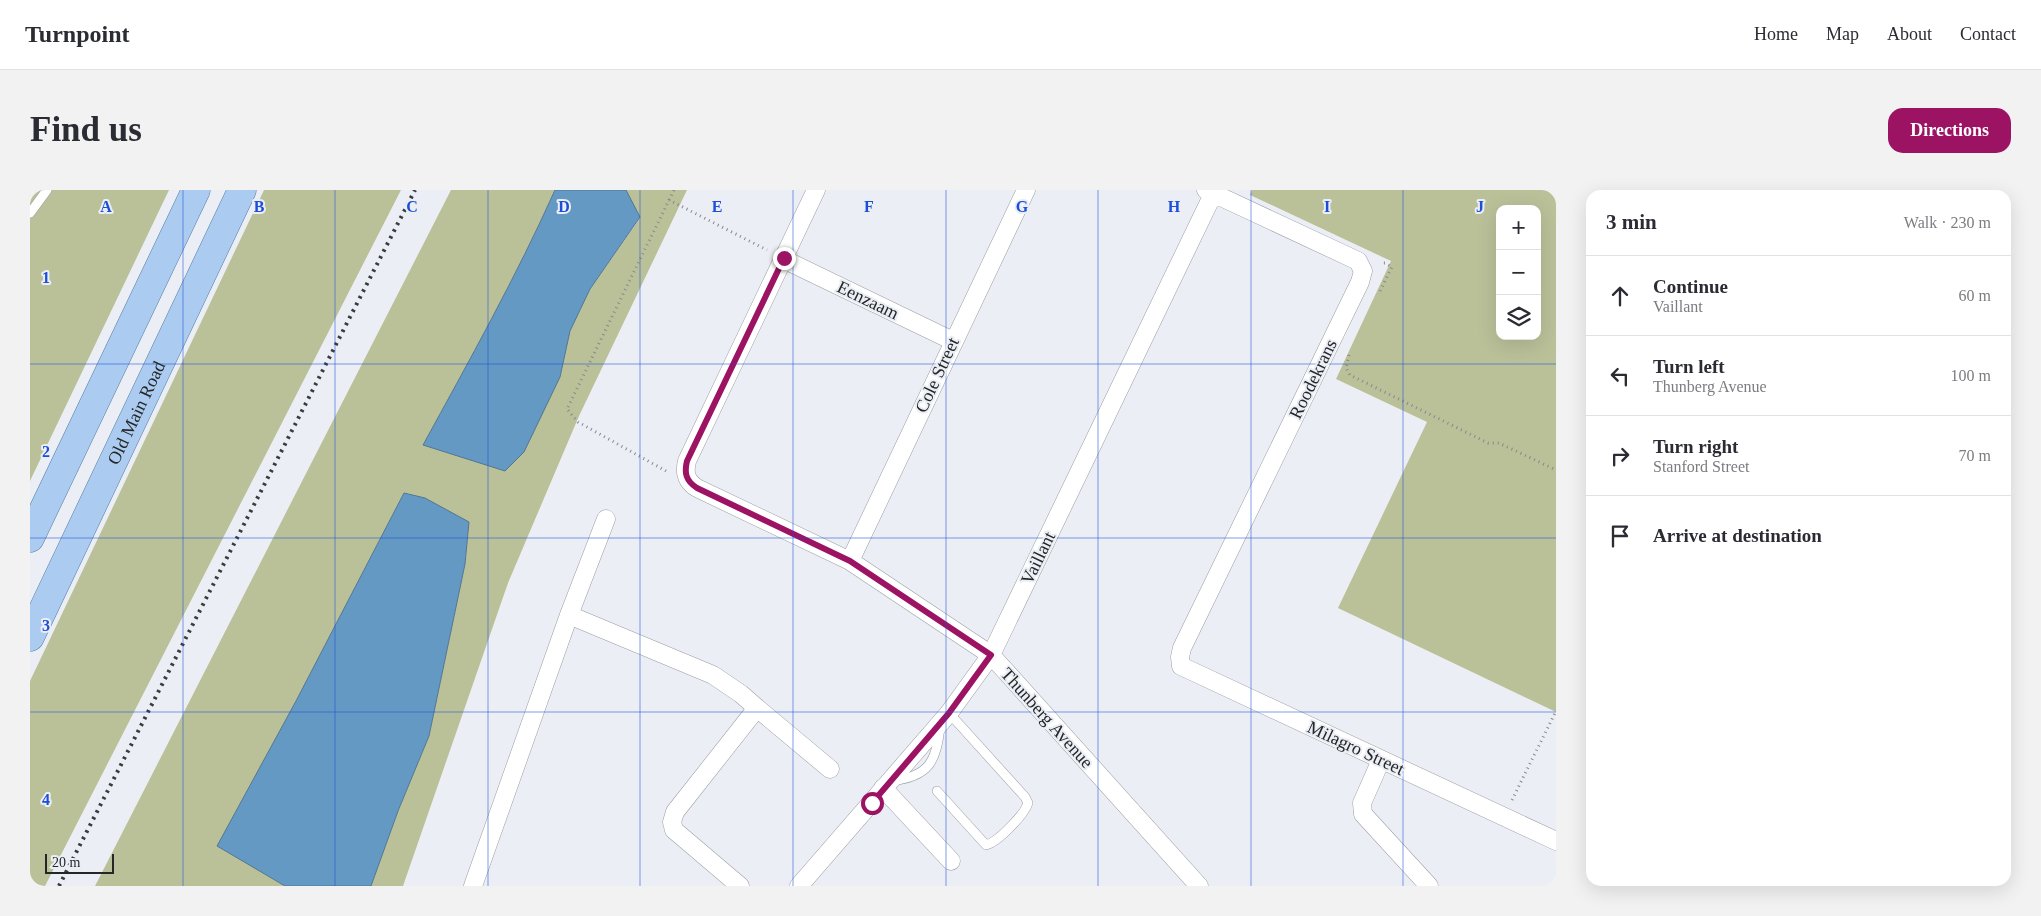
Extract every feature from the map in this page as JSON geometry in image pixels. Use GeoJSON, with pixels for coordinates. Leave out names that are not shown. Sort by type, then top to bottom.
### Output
{"type":"FeatureCollection","features":[{"type":"Feature","properties":{"kind":"main road"},"geometry":{"type":"LineString","coordinates":[[30,538],[196,190]]}},
{"type":"Feature","properties":{"kind":"main road","name":"Old Main Road"},"geometry":{"type":"LineString","coordinates":[[30,637],[242,190]]}},
{"type":"Feature","properties":{"kind":"street"},"geometry":{"type":"LineString","coordinates":[[689,482],[685,474],[687,461],[816,190]]}},
{"type":"Feature","properties":{"kind":"street","name":"Cole Street"},"geometry":{"type":"LineString","coordinates":[[850,561],[1026,190]]}},
{"type":"Feature","properties":{"kind":"street"},"geometry":{"type":"LineString","coordinates":[[1212,191],[1358,261],[1362,267]]}},
{"type":"Feature","properties":{"kind":"street","name":"Vaillant"},"geometry":{"type":"LineString","coordinates":[[799,886],[944,718],[991,655],[1212,191]]}},
{"type":"Feature","properties":{"kind":"street","name":"Eenzaam"},"geometry":{"type":"LineString","coordinates":[[784,258],[953,341]]}},
{"type":"Feature","properties":{"kind":"street","name":"Roodekrans"},"geometry":{"type":"LineString","coordinates":[[1186,641],[1360,282],[1362,267]]}},
{"type":"Feature","properties":{"kind":"street","name":"Thunberg Avenue"},"geometry":{"type":"LineString","coordinates":[[689,482],[850,561],[991,655],[1199,886]]}},
{"type":"Feature","properties":{"kind":"street"},"geometry":{"type":"LineString","coordinates":[[473,886],[569,615],[606,519]]}},
{"type":"Feature","properties":{"kind":"street"},"geometry":{"type":"LineString","coordinates":[[569,615],[713,675],[742,694],[830,770]]}},
{"type":"Feature","properties":{"kind":"street","name":"Milagro Street"},"geometry":{"type":"LineString","coordinates":[[1186,641],[1180,657],[1182,666],[1185,669],[1556,841]]}},
{"type":"Feature","properties":{"kind":"street"},"geometry":{"type":"LineString","coordinates":[[740,886],[674,830],[672,822],[675,812],[757,708]]}},
{"type":"Feature","properties":{"kind":"street"},"geometry":{"type":"LineString","coordinates":[[1381,760],[1362,803],[1363,814],[1429,886]]}},
{"type":"Feature","properties":{"kind":"street"},"geometry":{"type":"LineString","coordinates":[[886,785],[952,861]]}},
{"type":"Feature","properties":{"kind":"lane"},"geometry":{"type":"LineString","coordinates":[[30,214],[47,190]]}},
{"type":"Feature","properties":{"kind":"lane"},"geometry":{"type":"LineString","coordinates":[[937,791],[986,845],[994,842],[1023,814],[1028,803],[1025,797],[944,718]]}},
{"type":"Feature","properties":{"kind":"path"},"geometry":{"type":"LineString","coordinates":[[674,190],[567,409],[578,422],[689,482]]}},
{"type":"Feature","properties":{"kind":"path"},"geometry":{"type":"LineString","coordinates":[[669,200],[784,258]]}},
{"type":"Feature","properties":{"kind":"path"},"geometry":{"type":"LineString","coordinates":[[1362,267],[1384,263],[1392,267],[1380,292]]}},
{"type":"Feature","properties":{"kind":"path"},"geometry":{"type":"LineString","coordinates":[[1352,350],[1346,363],[1350,376],[1488,443],[1499,443],[1556,470]]}},
{"type":"Feature","properties":{"kind":"path"},"geometry":{"type":"LineString","coordinates":[[1504,817],[1556,711]]}},
{"type":"Feature","properties":{"kind":"green space"},"geometry":{"type":"Polygon","coordinates":[[[30,190],[169,190],[30,481],[30,190]]]}},
{"type":"Feature","properties":{"kind":"green space"},"geometry":{"type":"Polygon","coordinates":[[[264,190],[401,190],[45,886],[30,886],[30,681],[264,190]]]}},
{"type":"Feature","properties":{"kind":"green space"},"geometry":{"type":"Polygon","coordinates":[[[451,190],[555,190],[508,287],[423,445],[560,377],[570,331],[590,289],[640,218],[626,190],[687,190],[579,416],[508,583],[403,886],[371,886],[398,811],[429,736],[465,564],[469,522],[404,493],[218,846],[285,886],[95,886],[451,190]]]}},
{"type":"Feature","properties":{"kind":"green space"},"geometry":{"type":"Polygon","coordinates":[[[1252,190],[1556,190],[1556,712],[1338,608],[1427,422],[1336,379],[1391,261],[1250,195],[1252,190]]]}},
{"type":"Feature","properties":{"kind":"water"},"geometry":{"type":"Polygon","coordinates":[[[555,190],[626,190],[640,217],[590,289],[570,331],[560,377],[524,452],[505,471],[423,445],[508,287],[555,190]]]}},
{"type":"Feature","properties":{"kind":"water"},"geometry":{"type":"Polygon","coordinates":[[[404,493],[425,498],[469,522],[465,564],[429,736],[398,811],[371,886],[285,886],[217,846],[296,701],[404,493]]]}},
{"type":"Feature","properties":{"kind":"railway"},"geometry":{"type":"LineString","coordinates":[[59,886],[415,190]]}},
{"type":"Feature","properties":{"kind":"route"},"geometry":{"type":"LineString","coordinates":[[784,258],[687,461],[685,474],[687,479],[697,488],[850,561],[991,655],[949,713],[872,803]]}}]}
